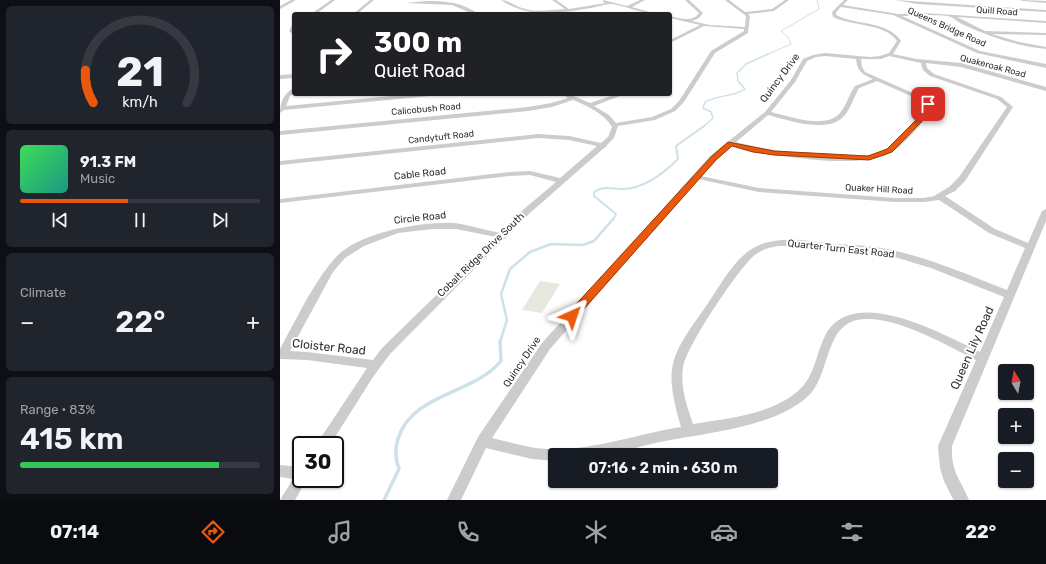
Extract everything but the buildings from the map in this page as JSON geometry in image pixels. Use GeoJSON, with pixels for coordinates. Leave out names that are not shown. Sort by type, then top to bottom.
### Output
{"type":"FeatureCollection","features":[{"type":"Feature","properties":{"kind":"street"},"geometry":{"type":"LineString","coordinates":[[280,8],[294,0]]}},
{"type":"Feature","properties":{"kind":"street"},"geometry":{"type":"LineString","coordinates":[[315,12],[333,0]]}},
{"type":"Feature","properties":{"kind":"street"},"geometry":{"type":"LineString","coordinates":[[357,12],[372,0]]}},
{"type":"Feature","properties":{"kind":"street"},"geometry":{"type":"LineString","coordinates":[[503,0],[527,11],[567,9],[610,3]]}},
{"type":"Feature","properties":{"kind":"street"},"geometry":{"type":"LineString","coordinates":[[554,0],[567,9]]}},
{"type":"Feature","properties":{"kind":"street"},"geometry":{"type":"LineString","coordinates":[[601,0],[647,12]]}},
{"type":"Feature","properties":{"kind":"street"},"geometry":{"type":"LineString","coordinates":[[626,7],[639,3],[643,0]]}},
{"type":"Feature","properties":{"kind":"street"},"geometry":{"type":"LineString","coordinates":[[687,0],[701,13],[698,17],[687,21]]}},
{"type":"Feature","properties":{"kind":"street"},"geometry":{"type":"LineString","coordinates":[[569,96],[606,115],[614,125],[653,119],[674,110],[681,102],[715,49],[741,36],[747,28],[748,17],[745,13],[727,0]]}},
{"type":"Feature","properties":{"kind":"street"},"geometry":{"type":"LineString","coordinates":[[745,13],[773,10],[787,0]]}},
{"type":"Feature","properties":{"kind":"street"},"geometry":{"type":"LineString","coordinates":[[897,0],[917,3],[1046,11]]}},
{"type":"Feature","properties":{"kind":"street"},"geometry":{"type":"LineString","coordinates":[[1022,0],[1046,2]]}},
{"type":"Feature","properties":{"kind":"street"},"geometry":{"type":"LineString","coordinates":[[399,12],[410,1],[454,4],[466,7],[473,12]]}},
{"type":"Feature","properties":{"kind":"street"},"geometry":{"type":"LineString","coordinates":[[843,3],[834,12],[834,16],[837,18],[877,27],[898,38],[899,41],[889,55]]}},
{"type":"Feature","properties":{"kind":"street","name":"Queens Bridge Road"},"geometry":{"type":"LineString","coordinates":[[843,3],[899,15],[979,52],[1046,66]]}},
{"type":"Feature","properties":{"kind":"street"},"geometry":{"type":"LineString","coordinates":[[634,12],[639,10]]}},
{"type":"Feature","properties":{"kind":"street","name":"Quill Road"},"geometry":{"type":"LineString","coordinates":[[899,15],[915,14],[1046,22]]}},
{"type":"Feature","properties":{"kind":"street"},"geometry":{"type":"LineString","coordinates":[[952,16],[960,22],[1014,44],[1046,48]]}},
{"type":"Feature","properties":{"kind":"street"},"geometry":{"type":"LineString","coordinates":[[672,18],[703,25],[747,28]]}},
{"type":"Feature","properties":{"kind":"street"},"geometry":{"type":"LineString","coordinates":[[672,41],[703,25]]}},
{"type":"Feature","properties":{"kind":"street"},"geometry":{"type":"LineString","coordinates":[[984,32],[1046,34]]}},
{"type":"Feature","properties":{"kind":"street","name":"Quincy Drive"},"geometry":{"type":"LineString","coordinates":[[454,500],[483,441],[546,346],[713,158],[767,113],[793,80],[803,62],[808,58],[825,55],[878,58],[889,55]]}},
{"type":"Feature","properties":{"kind":"street","name":"Quakeroak Road"},"geometry":{"type":"LineString","coordinates":[[889,55],[923,62],[961,65],[1046,89]]}},
{"type":"Feature","properties":{"kind":"street"},"geometry":{"type":"LineString","coordinates":[[731,143],[753,150],[774,153],[856,158],[878,156],[889,150],[930,107],[922,99],[876,80],[861,72],[858,58]]}},
{"type":"Feature","properties":{"kind":"street","name":"Quaker Hill Road"},"geometry":{"type":"LineString","coordinates":[[696,177],[759,190],[910,201],[940,197],[952,190],[962,179],[1010,107],[999,98],[932,75],[925,69],[923,62]]}},
{"type":"Feature","properties":{"kind":"street"},"geometry":{"type":"LineString","coordinates":[[280,77],[292,75]]}},
{"type":"Feature","properties":{"kind":"street"},"geometry":{"type":"LineString","coordinates":[[767,113],[809,122],[834,120],[843,113],[857,87],[876,80]]}},
{"type":"Feature","properties":{"kind":"street"},"geometry":{"type":"LineString","coordinates":[[281,110],[288,95],[292,92]]}},
{"type":"Feature","properties":{"kind":"street"},"geometry":{"type":"LineString","coordinates":[[281,110],[411,96]]}},
{"type":"Feature","properties":{"kind":"street","name":"Calicobush Road"},"geometry":{"type":"LineString","coordinates":[[280,133],[528,109],[548,106],[569,96]]}},
{"type":"Feature","properties":{"kind":"street"},"geometry":{"type":"LineString","coordinates":[[588,106],[616,96]]}},
{"type":"Feature","properties":{"kind":"street","name":"Cobalt Ridge Drive South"},"geometry":{"type":"LineString","coordinates":[[329,436],[375,365],[419,316],[502,236],[562,181],[604,146],[613,136],[614,125]]}},
{"type":"Feature","properties":{"kind":"street","name":"Candytuft Road"},"geometry":{"type":"LineString","coordinates":[[280,163],[538,136],[569,138],[604,146]]}},
{"type":"Feature","properties":{"kind":"street","name":"Cable Road"},"geometry":{"type":"LineString","coordinates":[[280,201],[518,173],[540,175],[562,181]]}},
{"type":"Feature","properties":{"kind":"street"},"geometry":{"type":"LineString","coordinates":[[940,197],[992,231],[1030,246]]}},
{"type":"Feature","properties":{"kind":"street","name":"Queen Lily Road"},"geometry":{"type":"LineString","coordinates":[[958,499],[946,467],[945,446],[1046,211]]}},
{"type":"Feature","properties":{"kind":"street","name":"Circle Road"},"geometry":{"type":"LineString","coordinates":[[281,355],[328,271],[342,256],[361,244],[396,231],[433,226],[462,227],[502,236]]}},
{"type":"Feature","properties":{"kind":"street","name":"Quarter Turn East Road"},"geometry":{"type":"LineString","coordinates":[[688,430],[680,404],[675,380],[678,357],[707,312],[747,257],[756,250],[770,245],[792,243],[885,252],[922,262],[1009,295]]}},
{"type":"Feature","properties":{"kind":"street"},"geometry":{"type":"LineString","coordinates":[[483,441],[549,455],[603,448],[774,412],[803,394],[813,382],[835,326],[856,317],[872,316],[897,320],[982,358]]}},
{"type":"Feature","properties":{"kind":"street","name":"Cloister Road"},"geometry":{"type":"LineString","coordinates":[[281,355],[307,356],[375,365]]}},
{"type":"Feature","properties":{"kind":"street"},"geometry":{"type":"LineString","coordinates":[[280,471],[292,472]]}},
{"type":"Feature","properties":{"kind":"street"},"geometry":{"type":"LineString","coordinates":[[287,500],[295,488]]}},
{"type":"Feature","properties":{"kind":"shaded area"},"geometry":{"type":"Polygon","coordinates":[[[540,281],[560,284],[542,313],[522,310],[540,281]]]}},
{"type":"Feature","properties":{"kind":"waterway"},"geometry":{"type":"LineString","coordinates":[[766,55],[791,44],[788,37],[781,31],[819,9],[817,0]]}},
{"type":"Feature","properties":{"kind":"waterway"},"geometry":{"type":"LineString","coordinates":[[703,127],[713,118],[711,112],[703,108],[705,102],[740,92],[745,89],[738,81],[737,73],[746,64],[768,54]]}},
{"type":"Feature","properties":{"kind":"waterway"},"geometry":{"type":"LineString","coordinates":[[613,220],[616,214],[594,196],[594,192],[605,188],[632,188],[654,179],[678,159],[676,146],[704,126]]}},
{"type":"Feature","properties":{"kind":"waterway"},"geometry":{"type":"LineString","coordinates":[[500,342],[507,320],[501,294],[510,269],[530,252],[551,244],[583,245],[594,241],[613,219]]}},
{"type":"Feature","properties":{"kind":"waterway"},"geometry":{"type":"LineString","coordinates":[[384,500],[399,469],[396,458],[396,446],[405,424],[416,412],[429,403],[475,381],[489,372],[501,361],[500,342]]}},
{"type":"Feature","properties":{"kind":"route"},"geometry":{"type":"LineString","coordinates":[[572,316],[713,158],[731,143],[753,150],[774,153],[869,158],[887,152],[930,109],[928,104]]}}]}
